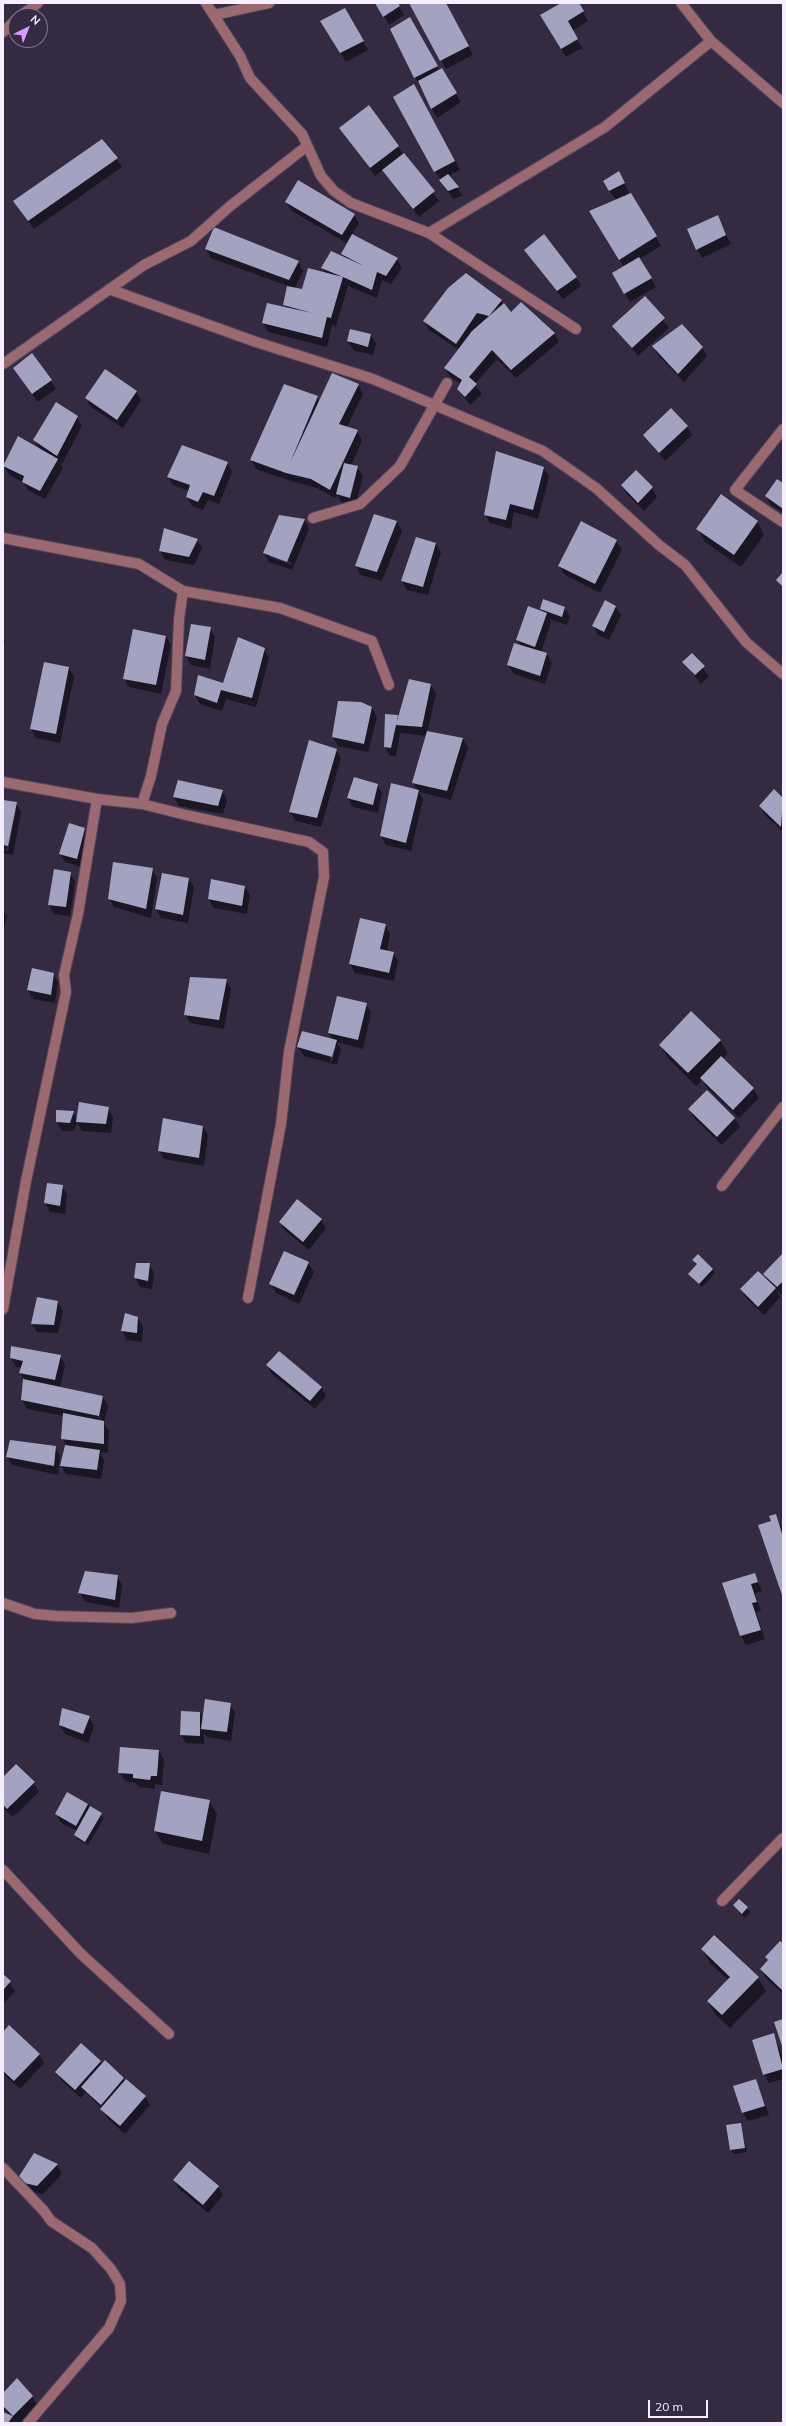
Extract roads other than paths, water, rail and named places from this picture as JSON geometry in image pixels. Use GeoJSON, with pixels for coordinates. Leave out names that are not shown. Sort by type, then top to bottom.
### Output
{"type":"FeatureCollection","features":[{"type":"Feature","properties":{"kind":"street"},"geometry":{"type":"LineString","coordinates":[[206,3],[240,56],[250,78],[302,134],[321,176],[334,190],[351,203],[429,233],[576,329]]}},
{"type":"Feature","properties":{"kind":"street"},"geometry":{"type":"LineString","coordinates":[[214,15],[269,3]]}},
{"type":"Feature","properties":{"kind":"street"},"geometry":{"type":"LineString","coordinates":[[681,3],[711,41],[783,103]]}},
{"type":"Feature","properties":{"kind":"street"},"geometry":{"type":"LineString","coordinates":[[429,233],[605,127],[711,41]]}},
{"type":"Feature","properties":{"kind":"street"},"geometry":{"type":"LineString","coordinates":[[3,364],[144,265],[191,241],[229,207],[307,146]]}},
{"type":"Feature","properties":{"kind":"street"},"geometry":{"type":"LineString","coordinates":[[109,289],[256,342],[373,379],[543,451],[596,488],[659,545],[685,564],[746,642],[783,674]]}},
{"type":"Feature","properties":{"kind":"street"},"geometry":{"type":"LineString","coordinates":[[313,518],[360,504],[400,466],[447,383]]}},
{"type":"Feature","properties":{"kind":"street"},"geometry":{"type":"LineString","coordinates":[[783,429],[735,490],[783,522]]}},
{"type":"Feature","properties":{"kind":"street"},"geometry":{"type":"LineString","coordinates":[[3,538],[139,564],[183,592],[280,608],[372,641],[389,685]]}},
{"type":"Feature","properties":{"kind":"street"},"geometry":{"type":"LineString","coordinates":[[142,804],[151,776],[162,724],[176,691],[179,619],[183,592]]}},
{"type":"Feature","properties":{"kind":"street"},"geometry":{"type":"LineString","coordinates":[[3,782],[98,799],[142,804],[186,816],[309,842],[323,852],[324,877],[288,1052],[281,1124],[248,1298]]}},
{"type":"Feature","properties":{"kind":"street"},"geometry":{"type":"LineString","coordinates":[[3,1309],[26,1181],[66,992],[64,975],[78,914],[98,799]]}},
{"type":"Feature","properties":{"kind":"street"},"geometry":{"type":"LineString","coordinates":[[722,1186],[783,1107]]}},
{"type":"Feature","properties":{"kind":"street"},"geometry":{"type":"LineString","coordinates":[[3,1603],[35,1614],[57,1616],[132,1618],[171,1613]]}},
{"type":"Feature","properties":{"kind":"street"},"geometry":{"type":"LineString","coordinates":[[722,1901],[783,1838]]}},
{"type":"Feature","properties":{"kind":"street"},"geometry":{"type":"LineString","coordinates":[[3,1870],[81,1954],[169,2034]]}},
{"type":"Feature","properties":{"kind":"street"},"geometry":{"type":"LineString","coordinates":[[3,2168],[44,2210],[51,2221],[92,2248],[112,2269],[120,2284],[121,2301],[109,2328],[28,2423]]}}]}
